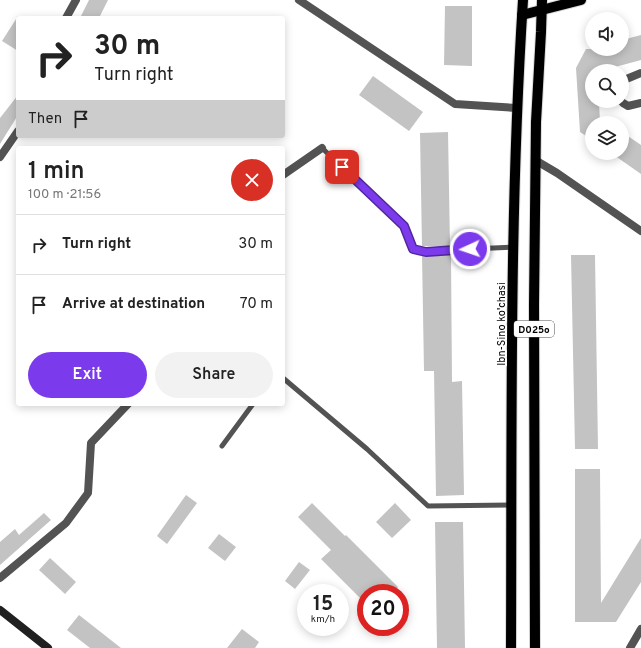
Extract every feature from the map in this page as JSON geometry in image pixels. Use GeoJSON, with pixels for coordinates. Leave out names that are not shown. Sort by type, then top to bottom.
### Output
{"type":"FeatureCollection","features":[{"type":"Feature","properties":{"kind":"main road","name":"Ibn-Sino ko'chasi"},"geometry":{"type":"LineString","coordinates":[[511,648],[513,247],[516,108],[523,0]]}},
{"type":"Feature","properties":{"kind":"main road"},"geometry":{"type":"LineString","coordinates":[[522,15],[542,5],[581,0]]}},
{"type":"Feature","properties":{"kind":"main road","name":"D025o"},"geometry":{"type":"LineString","coordinates":[[535,648],[535,160],[542,5]]}},
{"type":"Feature","properties":{"kind":"main road"},"geometry":{"type":"LineString","coordinates":[[1,613],[48,648]]}},
{"type":"Feature","properties":{"kind":"street"},"geometry":{"type":"LineString","coordinates":[[67,16],[76,0]]}},
{"type":"Feature","properties":{"kind":"street"},"geometry":{"type":"LineString","coordinates":[[299,0],[310,3],[455,104],[516,108]]}},
{"type":"Feature","properties":{"kind":"street"},"geometry":{"type":"LineString","coordinates":[[629,78],[641,73]]}},
{"type":"Feature","properties":{"kind":"street"},"geometry":{"type":"LineString","coordinates":[[629,106],[641,103]]}},
{"type":"Feature","properties":{"kind":"street"},"geometry":{"type":"LineString","coordinates":[[0,157],[16,134]]}},
{"type":"Feature","properties":{"kind":"street"},"geometry":{"type":"LineString","coordinates":[[285,174],[322,148]]}},
{"type":"Feature","properties":{"kind":"street"},"geometry":{"type":"LineString","coordinates":[[535,160],[557,173],[641,231]]}},
{"type":"Feature","properties":{"kind":"street"},"geometry":{"type":"LineString","coordinates":[[0,578],[66,522],[88,493],[91,443],[126,406]]}},
{"type":"Feature","properties":{"kind":"street"},"geometry":{"type":"LineString","coordinates":[[630,648],[641,629]]}},
{"type":"Feature","properties":{"kind":"lane"},"geometry":{"type":"LineString","coordinates":[[322,148],[404,226],[413,249],[426,252],[513,247]]}},
{"type":"Feature","properties":{"kind":"lane"},"geometry":{"type":"LineString","coordinates":[[285,380],[367,449],[428,506],[512,505]]}},
{"type":"Feature","properties":{"kind":"lane"},"geometry":{"type":"LineString","coordinates":[[222,446],[252,406]]}},
{"type":"Feature","properties":{"kind":"building"},"geometry":{"type":"Polygon","coordinates":[[[89,0],[108,0],[100,16],[81,16],[89,0]]]}},
{"type":"Feature","properties":{"kind":"building"},"geometry":{"type":"Polygon","coordinates":[[[445,6],[472,6],[472,66],[444,65],[445,6]]]}},
{"type":"Feature","properties":{"kind":"building"},"geometry":{"type":"Polygon","coordinates":[[[16,19],[16,50],[2,41],[16,19]]]}},
{"type":"Feature","properties":{"kind":"building"},"geometry":{"type":"Polygon","coordinates":[[[641,35],[641,60],[626,64],[585,64],[585,108],[599,108],[600,116],[585,116],[585,135],[580,132],[576,68],[585,51],[585,56],[629,56],[629,38],[641,35]]]}},
{"type":"Feature","properties":{"kind":"building"},"geometry":{"type":"Polygon","coordinates":[[[373,76],[423,112],[409,131],[359,95],[373,76]]]}},
{"type":"Feature","properties":{"kind":"building"},"geometry":{"type":"Polygon","coordinates":[[[16,98],[16,118],[0,144],[0,118],[16,98]]]}},
{"type":"Feature","properties":{"kind":"building"},"geometry":{"type":"Polygon","coordinates":[[[448,132],[450,246],[422,246],[420,133],[448,132]]]}},
{"type":"Feature","properties":{"kind":"building"},"geometry":{"type":"Polygon","coordinates":[[[629,137],[641,145],[641,174],[621,160],[629,160],[629,137]]]}},
{"type":"Feature","properties":{"kind":"building"},"geometry":{"type":"Polygon","coordinates":[[[422,254],[450,254],[451,257],[452,382],[462,381],[464,495],[436,496],[434,371],[424,371],[422,254]]]}},
{"type":"Feature","properties":{"kind":"building"},"geometry":{"type":"Polygon","coordinates":[[[571,255],[595,255],[598,449],[575,449],[571,255]]]}},
{"type":"Feature","properties":{"kind":"building"},"geometry":{"type":"Polygon","coordinates":[[[575,469],[600,469],[601,603],[641,538],[641,582],[616,622],[575,622],[575,469]]]}},
{"type":"Feature","properties":{"kind":"building"},"geometry":{"type":"Polygon","coordinates":[[[186,495],[197,503],[167,544],[157,536],[186,495]]]}},
{"type":"Feature","properties":{"kind":"building"},"geometry":{"type":"Polygon","coordinates":[[[312,503],[395,584],[357,584],[357,595],[349,587],[349,584],[346,584],[321,559],[331,550],[298,517],[312,503]]]}},
{"type":"Feature","properties":{"kind":"building"},"geometry":{"type":"Polygon","coordinates":[[[395,503],[411,520],[392,538],[376,522],[395,503]]]}},
{"type":"Feature","properties":{"kind":"building"},"geometry":{"type":"Polygon","coordinates":[[[44,513],[51,520],[0,565],[0,542],[15,529],[19,535],[44,513]]]}},
{"type":"Feature","properties":{"kind":"building"},"geometry":{"type":"Polygon","coordinates":[[[435,522],[463,522],[465,648],[437,648],[435,522]]]}},
{"type":"Feature","properties":{"kind":"building"},"geometry":{"type":"Polygon","coordinates":[[[219,534],[236,547],[225,561],[208,548],[219,534]]]}},
{"type":"Feature","properties":{"kind":"building"},"geometry":{"type":"Polygon","coordinates":[[[50,558],[76,582],[65,594],[39,570],[50,558]]]}},
{"type":"Feature","properties":{"kind":"building"},"geometry":{"type":"Polygon","coordinates":[[[299,562],[310,570],[299,584],[297,584],[295,589],[285,581],[299,562]]]}},
{"type":"Feature","properties":{"kind":"building"},"geometry":{"type":"Polygon","coordinates":[[[79,615],[121,648],[90,648],[67,630],[79,615]]]}},
{"type":"Feature","properties":{"kind":"building"},"geometry":{"type":"Polygon","coordinates":[[[242,629],[259,642],[255,648],[227,648],[242,629]]]}},
{"type":"Feature","properties":{"kind":"route"},"geometry":{"type":"LineString","coordinates":[[342,167],[404,226],[413,249],[426,252],[470,249]]}}]}
